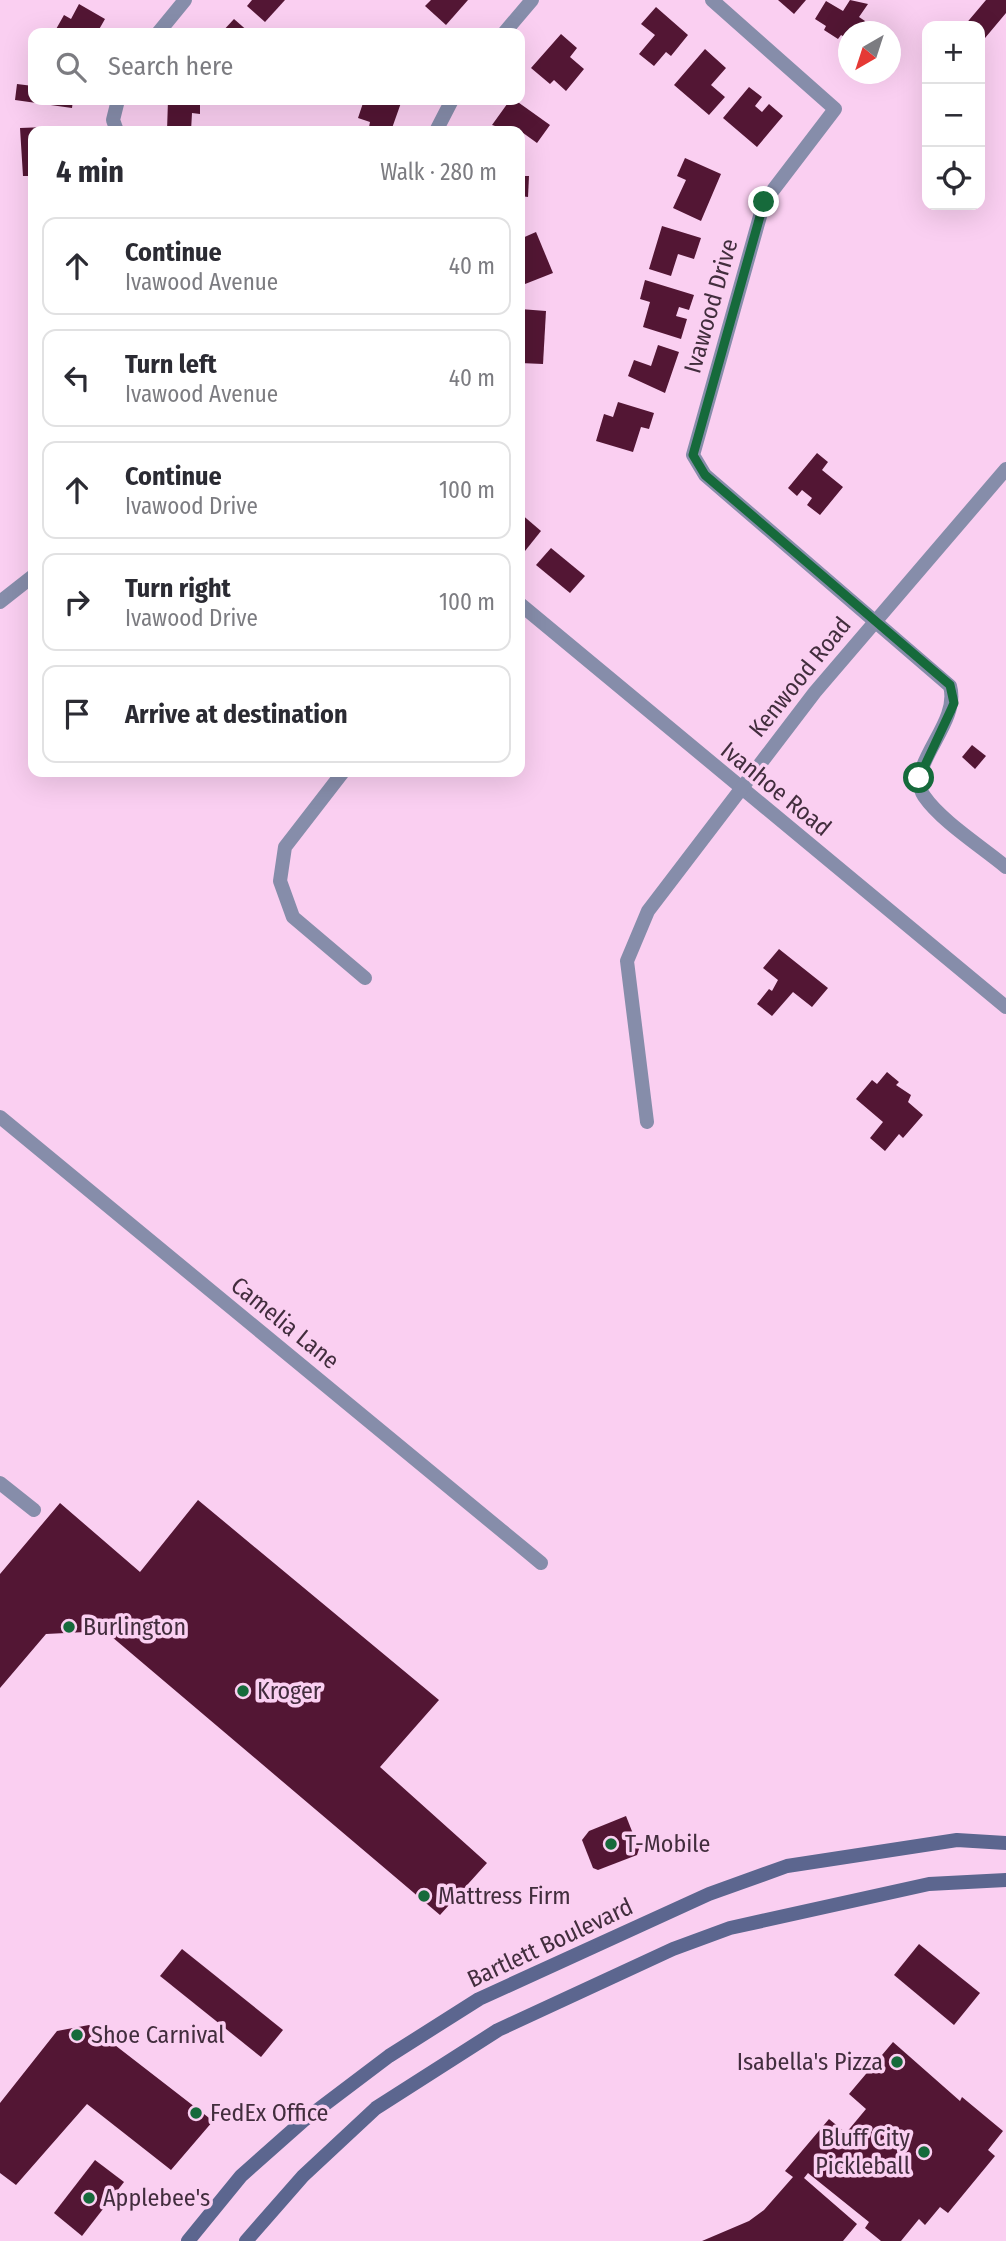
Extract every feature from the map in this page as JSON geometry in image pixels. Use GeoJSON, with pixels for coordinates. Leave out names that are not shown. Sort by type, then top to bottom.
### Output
{"type":"FeatureCollection","features":[{"type":"Feature","properties":{"kind":"main road","name":"Bartlett Boulevard"},"geometry":{"type":"LineString","coordinates":[[188,2241],[241,2176],[303,2122],[389,2056],[478,1999],[709,1894],[787,1866],[957,1840],[1006,1843]]}},
{"type":"Feature","properties":{"kind":"main road"},"geometry":{"type":"LineString","coordinates":[[246,2241],[303,2176],[376,2108],[498,2030],[673,1949],[730,1928],[929,1884],[1006,1880]]}},
{"type":"Feature","properties":{"kind":"street"},"geometry":{"type":"LineString","coordinates":[[162,28],[185,0]]}},
{"type":"Feature","properties":{"kind":"street"},"geometry":{"type":"LineString","coordinates":[[508,28],[532,0]]}},
{"type":"Feature","properties":{"kind":"street","name":"Ivawood Drive"},"geometry":{"type":"LineString","coordinates":[[712,0],[835,109],[764,202],[693,455],[705,475],[876,620]]}},
{"type":"Feature","properties":{"kind":"street"},"geometry":{"type":"LineString","coordinates":[[115,126],[113,120],[117,105]]}},
{"type":"Feature","properties":{"kind":"street"},"geometry":{"type":"LineString","coordinates":[[439,126],[449,105]]}},
{"type":"Feature","properties":{"kind":"street","name":"Kenwood Road"},"geometry":{"type":"LineString","coordinates":[[647,1122],[627,961],[648,911],[876,620],[1006,469]]}},
{"type":"Feature","properties":{"kind":"street"},"geometry":{"type":"LineString","coordinates":[[0,602],[28,580]]}},
{"type":"Feature","properties":{"kind":"street","name":"Ivanhoe Road"},"geometry":{"type":"LineString","coordinates":[[525,608],[1006,1007]]}},
{"type":"Feature","properties":{"kind":"street"},"geometry":{"type":"LineString","coordinates":[[876,620],[950,685],[954,703],[920,772],[923,796],[1006,867]]}},
{"type":"Feature","properties":{"kind":"street"},"geometry":{"type":"LineString","coordinates":[[339,777],[285,847],[280,881],[293,917],[365,978]]}},
{"type":"Feature","properties":{"kind":"street","name":"Camelia Lane"},"geometry":{"type":"LineString","coordinates":[[0,1117],[541,1563]]}},
{"type":"Feature","properties":{"kind":"street"},"geometry":{"type":"LineString","coordinates":[[0,1483],[34,1510]]}},
{"type":"Feature","properties":{"kind":"building"},"geometry":{"type":"Polygon","coordinates":[[[252,0],[285,0],[265,22],[247,6],[252,0]]]}},
{"type":"Feature","properties":{"kind":"building"},"geometry":{"type":"Polygon","coordinates":[[[431,0],[468,0],[446,25],[425,6],[431,0]]]}},
{"type":"Feature","properties":{"kind":"building"},"geometry":{"type":"Polygon","coordinates":[[[778,0],[806,0],[794,14],[778,0]]]}},
{"type":"Feature","properties":{"kind":"building"},"geometry":{"type":"Polygon","coordinates":[[[850,0],[868,4],[859,17],[865,21],[838,21],[838,39],[824,30],[826,26],[815,19],[826,1],[843,11],[850,0]]]}},
{"type":"Feature","properties":{"kind":"building"},"geometry":{"type":"Polygon","coordinates":[[[986,0],[1006,0],[1006,13],[985,38],[985,21],[968,21],[986,0]]]}},
{"type":"Feature","properties":{"kind":"building"},"geometry":{"type":"Polygon","coordinates":[[[79,4],[105,19],[100,28],[57,28],[64,15],[71,19],[79,4]]]}},
{"type":"Feature","properties":{"kind":"building"},"geometry":{"type":"Polygon","coordinates":[[[656,7],[688,35],[671,56],[666,52],[654,66],[639,54],[655,35],[641,24],[656,7]]]}},
{"type":"Feature","properties":{"kind":"building"},"geometry":{"type":"Polygon","coordinates":[[[234,19],[244,28],[226,28],[234,19]]]}},
{"type":"Feature","properties":{"kind":"building"},"geometry":{"type":"Polygon","coordinates":[[[561,34],[577,48],[570,57],[584,69],[566,91],[554,80],[550,84],[531,68],[561,34]]]}},
{"type":"Feature","properties":{"kind":"building"},"geometry":{"type":"Polygon","coordinates":[[[705,49],[726,68],[711,85],[725,97],[709,115],[674,85],[705,49]]]}},
{"type":"Feature","properties":{"kind":"building"},"geometry":{"type":"Polygon","coordinates":[[[17,84],[28,85],[28,102],[15,100],[17,84]]]}},
{"type":"Feature","properties":{"kind":"building"},"geometry":{"type":"Polygon","coordinates":[[[749,87],[762,97],[755,106],[762,112],[769,104],[783,116],[757,147],[723,118],[749,87]]]}},
{"type":"Feature","properties":{"kind":"building"},"geometry":{"type":"Polygon","coordinates":[[[51,105],[72,105],[72,108],[51,105]]]}},
{"type":"Feature","properties":{"kind":"building"},"geometry":{"type":"Polygon","coordinates":[[[168,105],[200,105],[200,114],[192,113],[191,126],[167,126],[168,105]]]}},
{"type":"Feature","properties":{"kind":"building"},"geometry":{"type":"Polygon","coordinates":[[[362,105],[400,105],[393,126],[369,126],[370,122],[358,118],[362,105]]]}},
{"type":"Feature","properties":{"kind":"building"},"geometry":{"type":"Polygon","coordinates":[[[506,105],[522,105],[550,125],[537,143],[525,134],[525,126],[492,125],[506,105]]]}},
{"type":"Feature","properties":{"kind":"building"},"geometry":{"type":"Polygon","coordinates":[[[20,128],[28,128],[28,176],[23,176],[20,128]]]}},
{"type":"Feature","properties":{"kind":"building"},"geometry":{"type":"Polygon","coordinates":[[[685,158],[721,174],[701,221],[673,208],[686,180],[677,176],[685,158]]]}},
{"type":"Feature","properties":{"kind":"building"},"geometry":{"type":"Polygon","coordinates":[[[525,176],[529,176],[528,197],[525,197],[525,176]]]}},
{"type":"Feature","properties":{"kind":"building"},"geometry":{"type":"Polygon","coordinates":[[[662,226],[701,238],[694,259],[678,254],[671,276],[649,269],[662,226]]]}},
{"type":"Feature","properties":{"kind":"building"},"geometry":{"type":"Polygon","coordinates":[[[536,232],[553,273],[525,284],[525,237],[536,232]]]}},
{"type":"Feature","properties":{"kind":"building"},"geometry":{"type":"Polygon","coordinates":[[[645,280],[694,295],[689,310],[679,307],[676,316],[687,319],[681,339],[643,327],[650,302],[640,299],[645,280]]]}},
{"type":"Feature","properties":{"kind":"building"},"geometry":{"type":"Polygon","coordinates":[[[525,309],[546,311],[543,364],[525,363],[525,309]]]}},
{"type":"Feature","properties":{"kind":"building"},"geometry":{"type":"Polygon","coordinates":[[[658,345],[679,352],[665,393],[628,376],[634,360],[651,366],[658,345]]]}},
{"type":"Feature","properties":{"kind":"building"},"geometry":{"type":"Polygon","coordinates":[[[618,402],[654,413],[649,429],[641,427],[633,452],[596,441],[604,414],[613,417],[618,402]]]}},
{"type":"Feature","properties":{"kind":"building"},"geometry":{"type":"Polygon","coordinates":[[[817,453],[828,462],[822,470],[843,487],[820,515],[807,505],[812,498],[802,490],[797,496],[788,488],[817,453]]]}},
{"type":"Feature","properties":{"kind":"building"},"geometry":{"type":"Polygon","coordinates":[[[525,517],[541,531],[525,551],[525,517]]]}},
{"type":"Feature","properties":{"kind":"building"},"geometry":{"type":"Polygon","coordinates":[[[551,548],[585,576],[570,593],[536,565],[551,548]]]}},
{"type":"Feature","properties":{"kind":"building"},"geometry":{"type":"Polygon","coordinates":[[[972,745],[986,756],[975,769],[962,757],[972,745]]]}},
{"type":"Feature","properties":{"kind":"building"},"geometry":{"type":"Polygon","coordinates":[[[779,949],[828,988],[812,1007],[793,992],[772,1016],[757,1004],[769,989],[772,991],[778,980],[763,968],[779,949]]]}},
{"type":"Feature","properties":{"kind":"building"},"geometry":{"type":"Polygon","coordinates":[[[887,1072],[899,1082],[896,1085],[911,1095],[908,1102],[923,1115],[903,1138],[899,1134],[885,1151],[870,1138],[883,1122],[856,1099],[872,1080],[877,1084],[887,1072]]]}},
{"type":"Feature","properties":{"kind":"building"},"geometry":{"type":"Polygon","coordinates":[[[198,1500],[439,1700],[380,1767],[487,1863],[440,1915],[105,1631],[46,1634],[0,1688],[0,1574],[60,1503],[140,1572],[198,1500]]]}},
{"type":"Feature","properties":{"kind":"building","name":"T-Mobile"},"geometry":{"type":"Polygon","coordinates":[[[626,1816],[639,1849],[637,1855],[598,1870],[593,1868],[582,1840],[589,1831],[626,1816]]]}},
{"type":"Feature","properties":{"kind":"building"},"geometry":{"type":"Polygon","coordinates":[[[919,1944],[980,1993],[954,2025],[894,1975],[919,1944]]]}},
{"type":"Feature","properties":{"kind":"building"},"geometry":{"type":"Polygon","coordinates":[[[182,1949],[283,2030],[261,2057],[160,1976],[182,1949]]]}},
{"type":"Feature","properties":{"kind":"building"},"geometry":{"type":"Polygon","coordinates":[[[89,2025],[213,2121],[171,2170],[87,2104],[16,2185],[0,2173],[0,2103],[57,2031],[89,2025]]]}},
{"type":"Feature","properties":{"kind":"building","name":"Bluff City Pickleball"},"geometry":{"type":"Polygon","coordinates":[[[893,2042],[960,2101],[962,2097],[1003,2131],[988,2150],[995,2156],[948,2213],[940,2207],[925,2225],[919,2219],[901,2241],[881,2241],[865,2228],[869,2222],[808,2173],[804,2178],[857,2224],[843,2241],[702,2241],[749,2221],[764,2210],[793,2177],[785,2171],[829,2119],[846,2133],[866,2109],[849,2094],[893,2042]]]}},
{"type":"Feature","properties":{"kind":"building","name":"Applebee's"},"geometry":{"type":"Polygon","coordinates":[[[95,2160],[124,2182],[82,2236],[54,2213],[95,2160]]]}},
{"type":"Feature","properties":{"kind":"place","name":"Burlington"},"geometry":{"type":"Point","coordinates":[69,1627]}},
{"type":"Feature","properties":{"kind":"place","name":"Kroger"},"geometry":{"type":"Point","coordinates":[243,1691]}},
{"type":"Feature","properties":{"kind":"place","name":"T-Mobile"},"geometry":{"type":"Point","coordinates":[611,1844]}},
{"type":"Feature","properties":{"kind":"place","name":"Mattress Firm"},"geometry":{"type":"Point","coordinates":[424,1896]}},
{"type":"Feature","properties":{"kind":"place","name":"Shoe Carnival"},"geometry":{"type":"Point","coordinates":[77,2035]}},
{"type":"Feature","properties":{"kind":"place","name":"Isabella's Pizza"},"geometry":{"type":"Point","coordinates":[897,2062]}},
{"type":"Feature","properties":{"kind":"place","name":"FedEx Office"},"geometry":{"type":"Point","coordinates":[196,2113]}},
{"type":"Feature","properties":{"kind":"place","name":"Bluff City Pickleball"},"geometry":{"type":"Point","coordinates":[924,2152]}},
{"type":"Feature","properties":{"kind":"place","name":"Applebee's"},"geometry":{"type":"Point","coordinates":[89,2198]}},
{"type":"Feature","properties":{"kind":"route"},"geometry":{"type":"LineString","coordinates":[[764,202],[693,455],[705,475],[950,685],[954,703],[919,778]]}}]}
